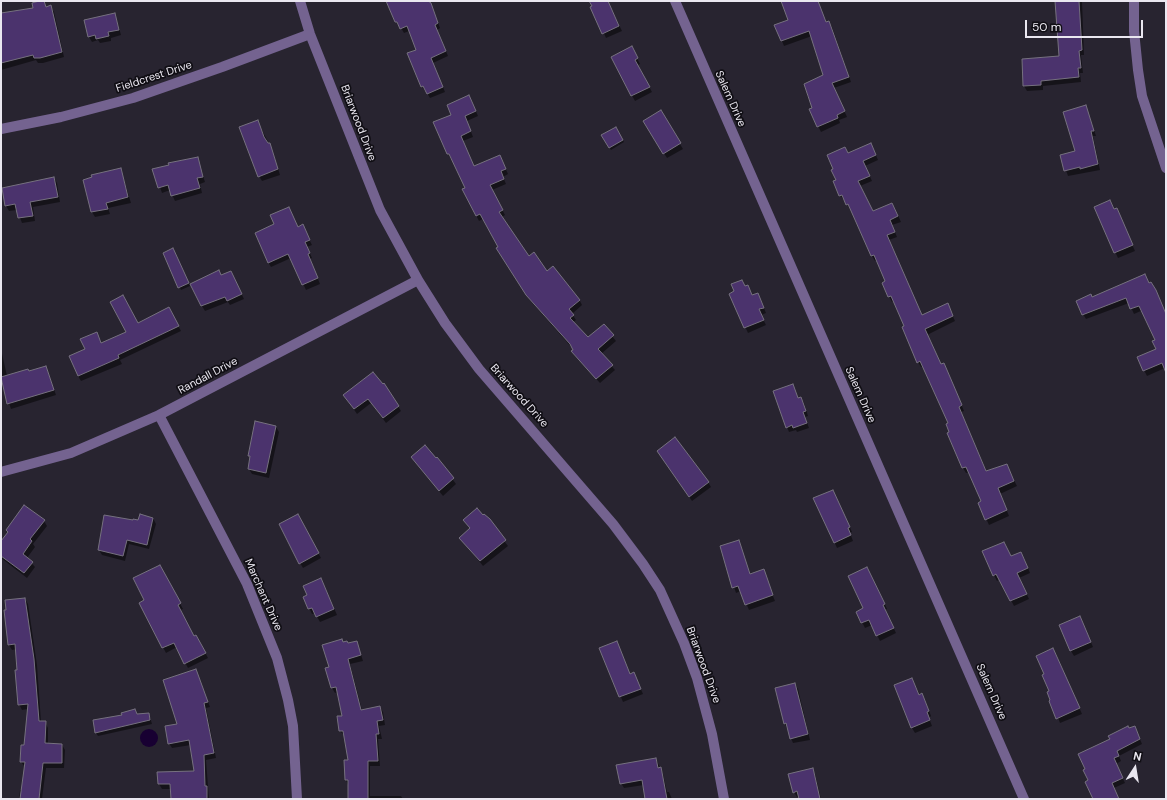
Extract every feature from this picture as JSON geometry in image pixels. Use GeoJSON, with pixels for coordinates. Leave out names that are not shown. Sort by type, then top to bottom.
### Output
{"type":"FeatureCollection","features":[{"type":"Feature","properties":{"kind":"street","name":"Briarwood Drive"},"geometry":{"type":"LineString","coordinates":[[300,1],[310,34],[380,210],[418,280],[445,323],[479,369],[613,524],[643,564],[660,590],[684,643],[697,678],[712,734],[724,799]]}},
{"type":"Feature","properties":{"kind":"street","name":"Salem Drive"},"geometry":{"type":"LineString","coordinates":[[675,1],[1024,799]]}},
{"type":"Feature","properties":{"kind":"street"},"geometry":{"type":"LineString","coordinates":[[1134,1],[1134,31],[1142,96],[1166,168]]}},
{"type":"Feature","properties":{"kind":"street","name":"Fieldcrest Drive"},"geometry":{"type":"LineString","coordinates":[[1,129],[60,117],[140,96],[310,34]]}},
{"type":"Feature","properties":{"kind":"street","name":"Randall Drive"},"geometry":{"type":"LineString","coordinates":[[1,472],[71,453],[159,415],[418,280]]}},
{"type":"Feature","properties":{"kind":"street","name":"Marchant Drive"},"geometry":{"type":"LineString","coordinates":[[159,415],[247,584],[277,658],[292,722],[296,760],[297,799]]}},
{"type":"Feature","properties":{"kind":"shaded area"},"geometry":{"type":"Polygon","coordinates":[[[149,729],[155,732],[158,738],[155,744],[149,747],[143,744],[140,738],[143,732],[149,729]]]}},
{"type":"Feature","properties":{"kind":"building"},"geometry":{"type":"Polygon","coordinates":[[[44,1],[46,7],[51,5],[62,52],[40,58],[34,58],[33,55],[1,63],[1,13],[33,8],[32,3],[44,1]]]}},
{"type":"Feature","properties":{"kind":"building"},"geometry":{"type":"Polygon","coordinates":[[[386,1],[428,1],[431,3],[438,23],[435,25],[446,51],[431,58],[443,87],[427,94],[423,86],[421,87],[407,53],[416,50],[407,26],[400,29],[397,22],[395,22],[386,1]]]}},
{"type":"Feature","properties":{"kind":"building"},"geometry":{"type":"Polygon","coordinates":[[[589,1],[608,1],[619,26],[602,34],[590,7],[592,6],[589,1]]]}},
{"type":"Feature","properties":{"kind":"building"},"geometry":{"type":"Polygon","coordinates":[[[781,1],[818,1],[826,22],[829,21],[849,77],[832,83],[845,111],[837,115],[838,118],[817,127],[809,109],[812,108],[804,84],[823,75],[809,31],[781,41],[774,25],[788,20],[781,1]]]}},
{"type":"Feature","properties":{"kind":"building"},"geometry":{"type":"Polygon","coordinates":[[[1055,1],[1079,1],[1082,50],[1079,51],[1081,68],[1078,68],[1079,77],[1041,81],[1041,85],[1023,86],[1022,59],[1059,56],[1055,1]]]}},
{"type":"Feature","properties":{"kind":"building"},"geometry":{"type":"Polygon","coordinates":[[[115,13],[119,30],[108,32],[109,36],[96,39],[95,35],[88,37],[84,20],[115,13]]]}},
{"type":"Feature","properties":{"kind":"building"},"geometry":{"type":"Polygon","coordinates":[[[632,46],[638,58],[635,60],[650,87],[631,96],[611,57],[632,46]]]}},
{"type":"Feature","properties":{"kind":"building"},"geometry":{"type":"Polygon","coordinates":[[[469,95],[476,111],[465,116],[471,131],[461,136],[474,166],[500,155],[506,169],[501,171],[504,179],[490,185],[503,210],[499,212],[529,256],[534,252],[547,271],[553,266],[580,300],[569,309],[574,315],[570,318],[588,337],[604,324],[614,335],[598,349],[613,365],[596,379],[571,351],[573,350],[570,344],[526,295],[496,248],[498,247],[480,214],[476,216],[462,189],[465,188],[449,154],[447,154],[433,122],[451,115],[447,105],[469,95]]]}},
{"type":"Feature","properties":{"kind":"building"},"geometry":{"type":"Polygon","coordinates":[[[1086,105],[1094,131],[1091,131],[1098,164],[1080,169],[1080,167],[1064,171],[1060,155],[1075,151],[1063,112],[1086,105]]]}},
{"type":"Feature","properties":{"kind":"building"},"geometry":{"type":"Polygon","coordinates":[[[661,110],[681,143],[663,154],[643,121],[661,110]]]}},
{"type":"Feature","properties":{"kind":"building"},"geometry":{"type":"Polygon","coordinates":[[[258,120],[264,137],[268,143],[270,143],[278,169],[258,177],[239,127],[258,120]]]}},
{"type":"Feature","properties":{"kind":"building"},"geometry":{"type":"Polygon","coordinates":[[[616,127],[623,140],[609,148],[601,135],[616,127]]]}},
{"type":"Feature","properties":{"kind":"building"},"geometry":{"type":"Polygon","coordinates":[[[871,143],[876,155],[863,161],[870,176],[858,181],[873,211],[892,203],[898,216],[890,220],[895,232],[887,235],[922,315],[948,303],[953,316],[925,329],[941,364],[944,363],[962,405],[959,407],[986,471],[1007,464],[1014,481],[998,488],[1007,510],[985,520],[978,503],[981,501],[966,467],[962,468],[947,433],[949,432],[946,424],[948,423],[920,361],[917,363],[902,327],[904,326],[891,296],[888,297],[882,283],[885,281],[874,255],[871,256],[848,204],[846,205],[842,195],[839,196],[833,181],[836,180],[831,170],[833,169],[827,155],[845,147],[848,153],[871,143]]]}},
{"type":"Feature","properties":{"kind":"building"},"geometry":{"type":"Polygon","coordinates":[[[198,157],[203,177],[197,178],[200,188],[171,196],[168,185],[158,188],[152,169],[169,165],[168,163],[198,157]]]}},
{"type":"Feature","properties":{"kind":"building"},"geometry":{"type":"Polygon","coordinates":[[[121,168],[128,197],[106,203],[108,209],[91,212],[83,180],[92,177],[91,175],[121,168]]]}},
{"type":"Feature","properties":{"kind":"building"},"geometry":{"type":"Polygon","coordinates":[[[54,177],[58,197],[30,202],[33,216],[18,218],[15,204],[5,206],[2,188],[54,177]]]}},
{"type":"Feature","properties":{"kind":"building"},"geometry":{"type":"Polygon","coordinates":[[[1110,200],[1114,209],[1117,208],[1133,245],[1114,253],[1094,207],[1110,200]]]}},
{"type":"Feature","properties":{"kind":"building"},"geometry":{"type":"Polygon","coordinates":[[[289,207],[298,227],[303,224],[310,240],[305,242],[310,253],[308,254],[318,278],[302,285],[288,254],[268,263],[255,233],[274,224],[270,215],[289,207]]]}},
{"type":"Feature","properties":{"kind":"building"},"geometry":{"type":"Polygon","coordinates":[[[173,248],[189,283],[178,288],[163,253],[173,248]]]}},
{"type":"Feature","properties":{"kind":"building"},"geometry":{"type":"Polygon","coordinates":[[[219,270],[221,275],[231,271],[242,294],[227,301],[225,297],[201,306],[190,284],[219,270]]]}},
{"type":"Feature","properties":{"kind":"building"},"geometry":{"type":"Polygon","coordinates":[[[1145,274],[1149,283],[1151,282],[1156,290],[1166,314],[1166,373],[1162,363],[1143,371],[1137,357],[1156,349],[1152,341],[1155,340],[1139,306],[1130,309],[1126,298],[1082,315],[1076,301],[1091,294],[1092,297],[1145,274]]]}},
{"type":"Feature","properties":{"kind":"building"},"geometry":{"type":"Polygon","coordinates":[[[742,280],[745,286],[748,285],[752,295],[758,293],[764,308],[759,309],[764,320],[744,328],[729,294],[734,291],[731,284],[742,280]]]}},
{"type":"Feature","properties":{"kind":"building"},"geometry":{"type":"Polygon","coordinates":[[[123,295],[138,323],[169,307],[179,326],[118,355],[119,358],[78,376],[69,356],[85,349],[80,339],[97,332],[101,343],[126,332],[110,302],[123,295]]]}},
{"type":"Feature","properties":{"kind":"building"},"geometry":{"type":"Polygon","coordinates":[[[46,366],[54,390],[7,404],[1,377],[28,369],[29,371],[46,366]]]}},
{"type":"Feature","properties":{"kind":"building"},"geometry":{"type":"Polygon","coordinates":[[[373,372],[383,384],[384,383],[399,406],[383,418],[368,399],[354,409],[343,395],[373,372]]]}},
{"type":"Feature","properties":{"kind":"building"},"geometry":{"type":"Polygon","coordinates":[[[793,384],[798,398],[801,397],[806,411],[803,412],[807,423],[793,428],[792,425],[786,428],[773,391],[793,384]]]}},
{"type":"Feature","properties":{"kind":"building"},"geometry":{"type":"Polygon","coordinates":[[[255,421],[276,426],[266,473],[248,469],[250,456],[248,456],[255,421]]]}},
{"type":"Feature","properties":{"kind":"building"},"geometry":{"type":"Polygon","coordinates":[[[675,437],[709,482],[689,497],[657,451],[675,437]]]}},
{"type":"Feature","properties":{"kind":"building"},"geometry":{"type":"Polygon","coordinates":[[[425,445],[454,478],[439,491],[411,457],[425,445]]]}},
{"type":"Feature","properties":{"kind":"building"},"geometry":{"type":"Polygon","coordinates":[[[833,490],[850,527],[848,528],[851,535],[834,543],[813,498],[833,490]]]}},
{"type":"Feature","properties":{"kind":"building"},"geometry":{"type":"Polygon","coordinates":[[[24,505],[45,520],[30,539],[32,541],[23,554],[33,562],[24,573],[1,556],[1,541],[8,532],[6,530],[24,505]]]}},
{"type":"Feature","properties":{"kind":"building"},"geometry":{"type":"Polygon","coordinates":[[[477,508],[483,515],[484,514],[490,519],[506,540],[480,561],[459,538],[470,528],[463,520],[477,508]]]}},
{"type":"Feature","properties":{"kind":"building"},"geometry":{"type":"Polygon","coordinates":[[[140,514],[153,518],[147,545],[127,540],[123,556],[98,550],[104,515],[138,520],[140,514]]]}},
{"type":"Feature","properties":{"kind":"building"},"geometry":{"type":"Polygon","coordinates":[[[298,514],[319,553],[299,564],[279,524],[298,514]]]}},
{"type":"Feature","properties":{"kind":"building"},"geometry":{"type":"Polygon","coordinates":[[[739,540],[750,574],[764,569],[773,595],[745,605],[738,586],[732,588],[720,546],[739,540]]]}},
{"type":"Feature","properties":{"kind":"building"},"geometry":{"type":"Polygon","coordinates":[[[1004,542],[1011,556],[1021,552],[1028,568],[1017,573],[1027,594],[1010,601],[996,574],[993,576],[982,551],[1004,542]]]}},
{"type":"Feature","properties":{"kind":"building"},"geometry":{"type":"Polygon","coordinates":[[[160,565],[181,603],[178,605],[194,636],[196,635],[206,653],[184,664],[174,643],[162,648],[139,603],[144,600],[133,578],[160,565]]]}},
{"type":"Feature","properties":{"kind":"building"},"geometry":{"type":"Polygon","coordinates":[[[867,567],[885,604],[883,605],[894,628],[876,636],[869,620],[861,623],[856,612],[863,608],[848,576],[867,567]]]}},
{"type":"Feature","properties":{"kind":"building"},"geometry":{"type":"Polygon","coordinates":[[[321,578],[334,609],[316,617],[312,608],[308,609],[303,597],[307,595],[303,586],[321,578]]]}},
{"type":"Feature","properties":{"kind":"building"},"geometry":{"type":"Polygon","coordinates":[[[25,598],[34,659],[39,721],[46,721],[45,743],[62,744],[62,763],[43,763],[39,799],[20,799],[25,762],[20,762],[21,745],[24,745],[28,704],[18,705],[15,670],[17,670],[15,644],[8,645],[4,610],[6,610],[5,600],[25,598]]]}},
{"type":"Feature","properties":{"kind":"building"},"geometry":{"type":"Polygon","coordinates":[[[1080,616],[1091,642],[1070,651],[1059,625],[1080,616]]]}},
{"type":"Feature","properties":{"kind":"building"},"geometry":{"type":"Polygon","coordinates":[[[342,639],[343,642],[347,641],[348,643],[357,641],[361,655],[348,659],[361,710],[380,706],[383,720],[377,721],[379,734],[376,734],[378,761],[368,761],[368,799],[348,799],[348,780],[345,780],[344,760],[348,760],[343,731],[339,731],[337,716],[342,716],[336,687],[331,688],[325,668],[329,667],[322,645],[342,639]]]}},
{"type":"Feature","properties":{"kind":"building"},"geometry":{"type":"Polygon","coordinates":[[[617,641],[630,674],[634,672],[641,689],[619,697],[599,648],[617,641]]]}},
{"type":"Feature","properties":{"kind":"building"},"geometry":{"type":"Polygon","coordinates":[[[1053,648],[1080,708],[1056,719],[1049,701],[1047,692],[1049,691],[1042,675],[1044,674],[1036,656],[1053,648]]]}},
{"type":"Feature","properties":{"kind":"building"},"geometry":{"type":"Polygon","coordinates":[[[196,669],[208,702],[204,703],[214,753],[204,755],[207,799],[171,799],[170,784],[158,784],[157,772],[194,771],[189,740],[168,744],[165,726],[177,724],[163,680],[196,669]]]}},
{"type":"Feature","properties":{"kind":"building"},"geometry":{"type":"Polygon","coordinates":[[[912,678],[919,695],[922,693],[929,711],[927,712],[930,720],[911,728],[894,685],[912,678]]]}},
{"type":"Feature","properties":{"kind":"building"},"geometry":{"type":"Polygon","coordinates":[[[795,683],[808,734],[790,739],[786,723],[784,724],[775,688],[795,683]]]}},
{"type":"Feature","properties":{"kind":"building"},"geometry":{"type":"Polygon","coordinates":[[[135,709],[137,714],[149,713],[150,720],[95,733],[93,720],[122,715],[121,713],[135,709]]]}},
{"type":"Feature","properties":{"kind":"building"},"geometry":{"type":"Polygon","coordinates":[[[1128,726],[1129,728],[1135,726],[1140,739],[1117,751],[1119,756],[1114,758],[1123,778],[1112,783],[1119,799],[1093,799],[1085,782],[1088,780],[1078,754],[1110,739],[1108,736],[1128,726]]]}},
{"type":"Feature","properties":{"kind":"building"},"geometry":{"type":"Polygon","coordinates":[[[656,758],[658,768],[661,767],[667,799],[645,799],[642,780],[620,784],[616,765],[656,758]]]}},
{"type":"Feature","properties":{"kind":"building"},"geometry":{"type":"Polygon","coordinates":[[[813,768],[820,799],[799,799],[797,791],[793,793],[788,774],[813,768]]]}}]}
